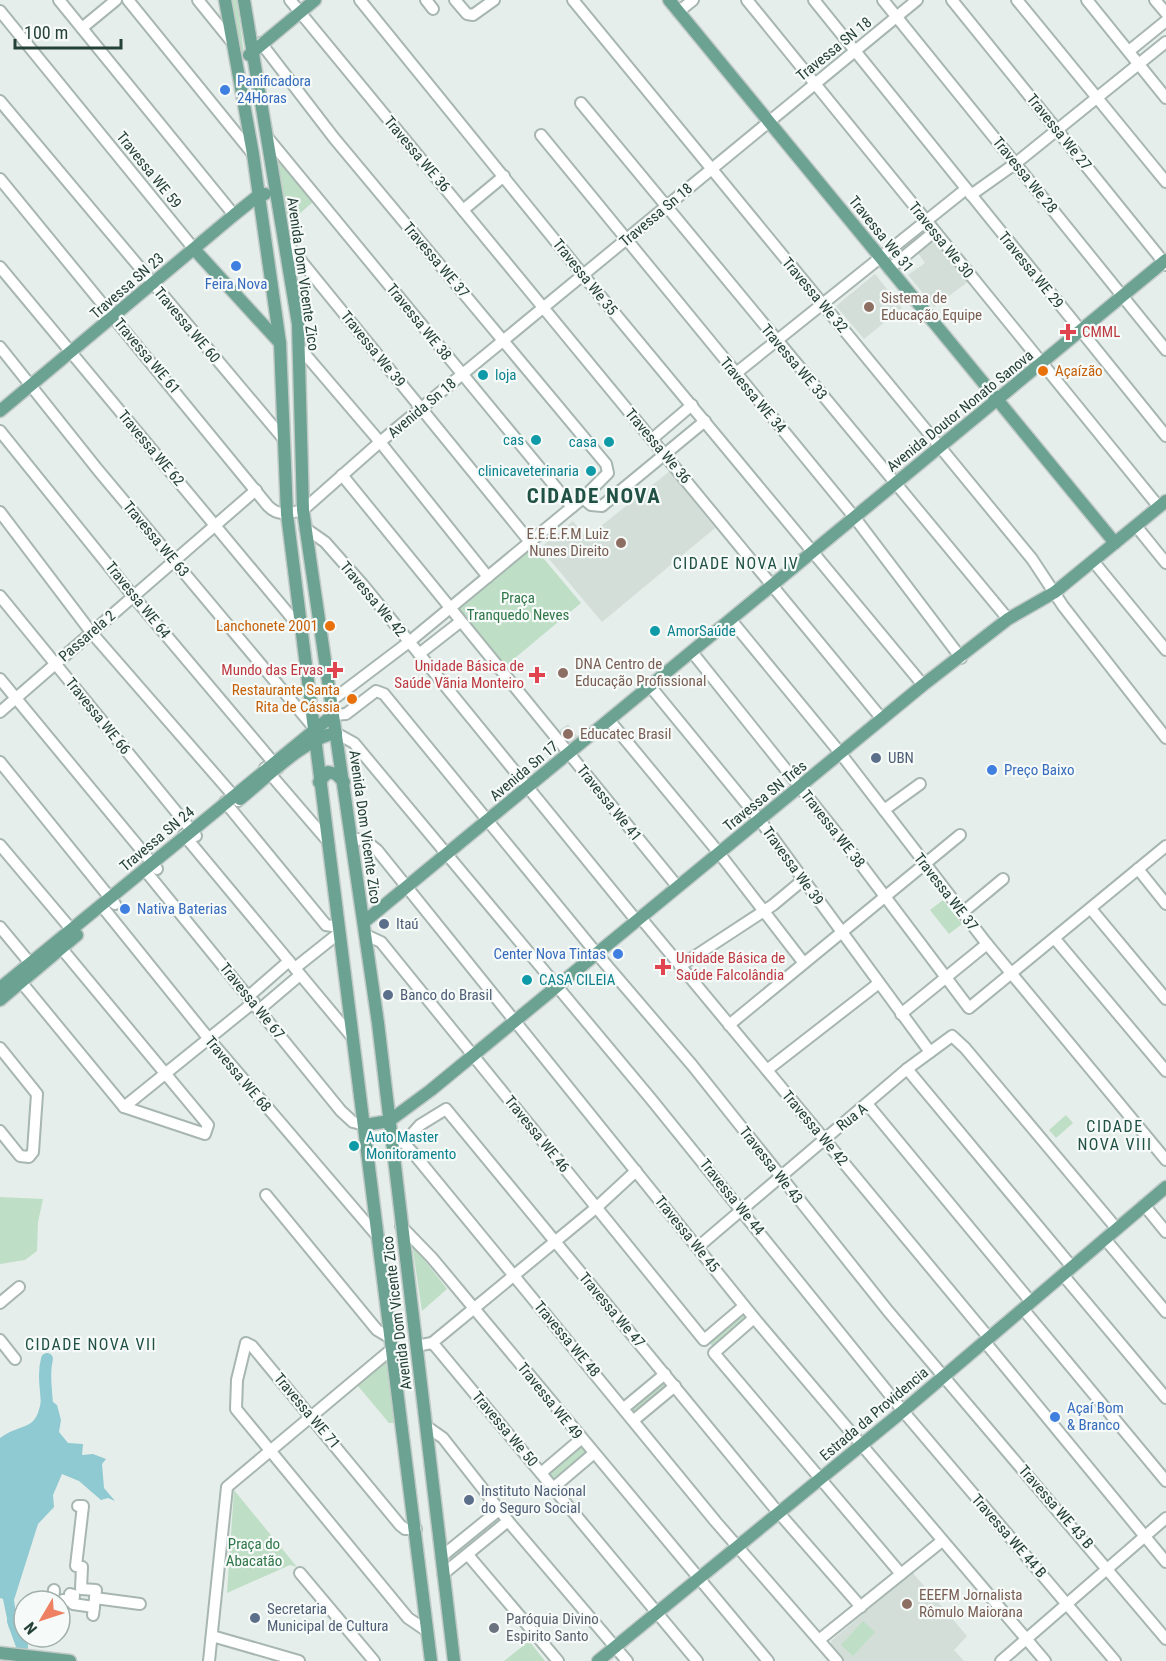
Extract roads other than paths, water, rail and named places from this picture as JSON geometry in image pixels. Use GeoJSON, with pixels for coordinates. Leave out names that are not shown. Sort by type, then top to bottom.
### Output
{"type":"FeatureCollection","features":[{"type":"Feature","properties":{"kind":"main road"},"geometry":{"type":"LineString","coordinates":[[225,0],[253,154],[280,343],[282,437],[287,514],[316,735],[326,840],[353,1038]]}},
{"type":"Feature","properties":{"kind":"main road","name":"Avenida Dom Vicente Zico"},"geometry":{"type":"LineString","coordinates":[[244,0],[257,47],[267,137],[300,347],[305,528],[365,929],[389,1121],[398,1142],[401,1226],[454,1661]]}},
{"type":"Feature","properties":{"kind":"main road"},"geometry":{"type":"LineString","coordinates":[[236,63],[315,0]]}},
{"type":"Feature","properties":{"kind":"main road","name":"Travessa We 31"},"geometry":{"type":"LineString","coordinates":[[669,0],[1115,543]]}},
{"type":"Feature","properties":{"kind":"main road","name":"Travessa SN 23"},"geometry":{"type":"LineString","coordinates":[[0,411],[259,195],[277,192]]}},
{"type":"Feature","properties":{"kind":"main road","name":"Travessa WE 59"},"geometry":{"type":"LineString","coordinates":[[194,249],[280,343]]}},
{"type":"Feature","properties":{"kind":"main road","name":"Avenida Doutor Nonato Sanova"},"geometry":{"type":"LineString","coordinates":[[772,585],[1165,263]]}},
{"type":"Feature","properties":{"kind":"main road","name":"Travessa SN Três"},"geometry":{"type":"LineString","coordinates":[[389,1121],[557,987],[923,685],[961,658],[1008,619],[1055,592],[1162,504]]}},
{"type":"Feature","properties":{"kind":"main road","name":"Avenida Sn 17"},"geometry":{"type":"LineString","coordinates":[[406,888],[772,585]]}},
{"type":"Feature","properties":{"kind":"main road","name":"Travessa SN 24"},"geometry":{"type":"LineString","coordinates":[[0,988],[33,966],[231,801],[316,735],[333,715]]}},
{"type":"Feature","properties":{"kind":"main road","name":"Travessa SN 24"},"geometry":{"type":"LineString","coordinates":[[316,735],[336,734]]}},
{"type":"Feature","properties":{"kind":"main road"},"geometry":{"type":"LineString","coordinates":[[319,782],[328,772],[336,774],[344,782]]}},
{"type":"Feature","properties":{"kind":"main road"},"geometry":{"type":"LineString","coordinates":[[365,929],[406,888]]}},
{"type":"Feature","properties":{"kind":"main road","name":"Travessa SN 24"},"geometry":{"type":"LineString","coordinates":[[0,1000],[18,978]]}},
{"type":"Feature","properties":{"kind":"main road","name":"Avenida Dom Vicente Zico"},"geometry":{"type":"LineString","coordinates":[[353,1038],[362,1053],[367,1125],[431,1661]]}},
{"type":"Feature","properties":{"kind":"main road"},"geometry":{"type":"LineString","coordinates":[[367,1125],[389,1121]]}},
{"type":"Feature","properties":{"kind":"main road","name":"Estrada da Providencia"},"geometry":{"type":"LineString","coordinates":[[598,1661],[903,1411],[1166,1187]]}},
{"type":"Feature","properties":{"kind":"main road"},"geometry":{"type":"LineString","coordinates":[[6,1656],[70,1661]]}},
{"type":"Feature","properties":{"kind":"street"},"geometry":{"type":"LineString","coordinates":[[59,0],[234,215]]}},
{"type":"Feature","properties":{"kind":"street"},"geometry":{"type":"LineString","coordinates":[[82,28],[116,0]]}},
{"type":"Feature","properties":{"kind":"street"},"geometry":{"type":"LineString","coordinates":[[128,0],[253,154]]}},
{"type":"Feature","properties":{"kind":"street"},"geometry":{"type":"LineString","coordinates":[[198,0],[232,42]]}},
{"type":"Feature","properties":{"kind":"street","name":"Travessa WE 36"},"geometry":{"type":"LineString","coordinates":[[290,0],[542,309]]}},
{"type":"Feature","properties":{"kind":"street","name":"Travessa We 35"},"geometry":{"type":"LineString","coordinates":[[360,0],[583,275],[813,552]]}},
{"type":"Feature","properties":{"kind":"street"},"geometry":{"type":"LineString","coordinates":[[455,0],[470,15],[479,4],[494,0]]}},
{"type":"Feature","properties":{"kind":"street","name":"Travessa We 32"},"geometry":{"type":"LineString","coordinates":[[573,0],[710,170],[1032,559],[1055,592]]}},
{"type":"Feature","properties":{"kind":"street"},"geometry":{"type":"LineString","coordinates":[[678,12],[693,0]]}},
{"type":"Feature","properties":{"kind":"street","name":"Travessa We 30"},"geometry":{"type":"LineString","coordinates":[[747,0],[813,85],[1041,364],[1162,504]]}},
{"type":"Feature","properties":{"kind":"street"},"geometry":{"type":"LineString","coordinates":[[814,0],[968,192]]}},
{"type":"Feature","properties":{"kind":"street","name":"Travessa We 28"},"geometry":{"type":"LineString","coordinates":[[883,0],[1166,350]]}},
{"type":"Feature","properties":{"kind":"street","name":"Travessa SN 18"},"geometry":{"type":"LineString","coordinates":[[770,121],[917,0]]}},
{"type":"Feature","properties":{"kind":"street","name":"Travessa We 27"},"geometry":{"type":"LineString","coordinates":[[952,0],[1165,263]]}},
{"type":"Feature","properties":{"kind":"street"},"geometry":{"type":"LineString","coordinates":[[1017,0],[1166,182]]}},
{"type":"Feature","properties":{"kind":"street"},"geometry":{"type":"LineString","coordinates":[[1087,0],[1166,98]]}},
{"type":"Feature","properties":{"kind":"street"},"geometry":{"type":"LineString","coordinates":[[1155,0],[1166,13]]}},
{"type":"Feature","properties":{"kind":"street","name":"Travessa WE 59"},"geometry":{"type":"LineString","coordinates":[[0,11],[194,249]]}},
{"type":"Feature","properties":{"kind":"street"},"geometry":{"type":"LineString","coordinates":[[1129,51],[1166,21]]}},
{"type":"Feature","properties":{"kind":"street"},"geometry":{"type":"LineString","coordinates":[[735,374],[925,221],[1016,163],[1166,42]]}},
{"type":"Feature","properties":{"kind":"street","name":"Travessa WE 37"},"geometry":{"type":"LineString","coordinates":[[257,47],[606,464],[607,477],[583,498]]}},
{"type":"Feature","properties":{"kind":"street","name":"Travessa WE 60"},"geometry":{"type":"LineString","coordinates":[[0,101],[282,437]]}},
{"type":"Feature","properties":{"kind":"street","name":"Travessa WE 33"},"geometry":{"type":"LineString","coordinates":[[581,103],[1008,619]]}},
{"type":"Feature","properties":{"kind":"street","name":"Travessa Sn 18"},"geometry":{"type":"LineString","coordinates":[[542,309],[770,121]]}},
{"type":"Feature","properties":{"kind":"street","name":"Travessa WE 34"},"geometry":{"type":"LineString","coordinates":[[541,135],[855,518],[961,658]]}},
{"type":"Feature","properties":{"kind":"street","name":"Travessa WE 38"},"geometry":{"type":"LineString","coordinates":[[267,137],[572,507]]}},
{"type":"Feature","properties":{"kind":"street"},"geometry":{"type":"LineString","coordinates":[[463,210],[504,176]]}},
{"type":"Feature","properties":{"kind":"street","name":"Travessa WE 61"},"geometry":{"type":"LineString","coordinates":[[0,179],[272,510],[287,514]]}},
{"type":"Feature","properties":{"kind":"street","name":"Travessa WE 29"},"geometry":{"type":"LineString","coordinates":[[968,192],[1166,436]]}},
{"type":"Feature","properties":{"kind":"street"},"geometry":{"type":"LineString","coordinates":[[889,269],[934,232]]}},
{"type":"Feature","properties":{"kind":"street","name":"Travessa We 39"},"geometry":{"type":"LineString","coordinates":[[284,240],[530,542]]}},
{"type":"Feature","properties":{"kind":"street","name":"Travessa WE 62"},"geometry":{"type":"LineString","coordinates":[[0,267],[302,630]]}},
{"type":"Feature","properties":{"kind":"street","name":"Avenida Sn 18"},"geometry":{"type":"LineString","coordinates":[[303,510],[380,442],[542,309]]}},
{"type":"Feature","properties":{"kind":"street","name":"Travessa We 36"},"geometry":{"type":"LineString","coordinates":[[542,309],[665,453],[772,585]]}},
{"type":"Feature","properties":{"kind":"street","name":"Travessa WE 63"},"geometry":{"type":"LineString","coordinates":[[0,347],[316,735]]}},
{"type":"Feature","properties":{"kind":"street"},"geometry":{"type":"LineString","coordinates":[[300,347],[380,442],[488,577]]}},
{"type":"Feature","properties":{"kind":"street"},"geometry":{"type":"LineString","coordinates":[[652,438],[692,405]]}},
{"type":"Feature","properties":{"kind":"street"},"geometry":{"type":"LineString","coordinates":[[331,701],[409,642],[583,498],[591,505],[602,506],[705,421]]}},
{"type":"Feature","properties":{"kind":"street","name":"Travessa WE 64"},"geometry":{"type":"LineString","coordinates":[[0,431],[272,768],[326,840]]}},
{"type":"Feature","properties":{"kind":"street"},"geometry":{"type":"LineString","coordinates":[[342,475],[449,608]]}},
{"type":"Feature","properties":{"kind":"street","name":"Passarela 2"},"geometry":{"type":"LineString","coordinates":[[0,712],[255,490]]}},
{"type":"Feature","properties":{"kind":"street"},"geometry":{"type":"LineString","coordinates":[[287,514],[303,510]]}},
{"type":"Feature","properties":{"kind":"street"},"geometry":{"type":"LineString","coordinates":[[0,512],[91,632],[231,801],[327,925],[339,930],[124,1107]]}},
{"type":"Feature","properties":{"kind":"street"},"geometry":{"type":"LineString","coordinates":[[1136,526],[1166,563]]}},
{"type":"Feature","properties":{"kind":"street","name":"Travessa We 42"},"geometry":{"type":"LineString","coordinates":[[305,528],[325,542],[528,787]]}},
{"type":"Feature","properties":{"kind":"street"},"geometry":{"type":"LineString","coordinates":[[813,552],[923,685]]}},
{"type":"Feature","properties":{"kind":"street"},"geometry":{"type":"LineString","coordinates":[[1093,561],[1166,650]]}},
{"type":"Feature","properties":{"kind":"street"},"geometry":{"type":"LineString","coordinates":[[772,585],[882,719]]}},
{"type":"Feature","properties":{"kind":"street"},"geometry":{"type":"LineString","coordinates":[[1055,592],[1166,738]]}},
{"type":"Feature","properties":{"kind":"street","name":"Travessa WE 66"},"geometry":{"type":"LineString","coordinates":[[0,596],[190,836]]}},
{"type":"Feature","properties":{"kind":"street","name":"Travessa We 41"},"geometry":{"type":"LineString","coordinates":[[449,608],[678,886]]}},
{"type":"Feature","properties":{"kind":"street","name":"Travessa WE 37"},"geometry":{"type":"LineString","coordinates":[[731,620],[841,754],[1011,974],[1166,1160]]}},
{"type":"Feature","properties":{"kind":"street"},"geometry":{"type":"LineString","coordinates":[[419,654],[460,622]]}},
{"type":"Feature","properties":{"kind":"street","name":"Travessa WE 38"},"geometry":{"type":"LineString","coordinates":[[692,652],[800,786],[969,1008],[1011,974]]}},
{"type":"Feature","properties":{"kind":"street","name":"Travessa We 67"},"geometry":{"type":"LineString","coordinates":[[0,679],[347,1117],[367,1125]]}},
{"type":"Feature","properties":{"kind":"street","name":"Travessa We 39"},"geometry":{"type":"LineString","coordinates":[[650,686],[759,819],[930,1052]]}},
{"type":"Feature","properties":{"kind":"street"},"geometry":{"type":"LineString","coordinates":[[333,715],[346,714],[376,691],[382,692],[597,954]]}},
{"type":"Feature","properties":{"kind":"street"},"geometry":{"type":"LineString","coordinates":[[609,720],[719,853],[803,962]]}},
{"type":"Feature","properties":{"kind":"street"},"geometry":{"type":"LineString","coordinates":[[336,734],[354,743],[557,987]]}},
{"type":"Feature","properties":{"kind":"street","name":"Travessa WE 68"},"geometry":{"type":"LineString","coordinates":[[0,762],[209,1039],[380,1238]]}},
{"type":"Feature","properties":{"kind":"street"},"geometry":{"type":"LineString","coordinates":[[884,810],[920,784]]}},
{"type":"Feature","properties":{"kind":"street"},"geometry":{"type":"LineString","coordinates":[[528,787],[638,918]]}},
{"type":"Feature","properties":{"kind":"street"},"geometry":{"type":"LineString","coordinates":[[729,1025],[883,896],[960,835]]}},
{"type":"Feature","properties":{"kind":"street"},"geometry":{"type":"LineString","coordinates":[[190,836],[353,1038]]}},
{"type":"Feature","properties":{"kind":"street"},"geometry":{"type":"LineString","coordinates":[[352,838],[373,846],[513,1022]]}},
{"type":"Feature","properties":{"kind":"street"},"geometry":{"type":"LineString","coordinates":[[0,845],[74,932]]}},
{"type":"Feature","properties":{"kind":"street"},"geometry":{"type":"LineString","coordinates":[[1011,974],[1166,846]]}},
{"type":"Feature","properties":{"kind":"street"},"geometry":{"type":"LineString","coordinates":[[1138,869],[1166,904]]}},
{"type":"Feature","properties":{"kind":"street"},"geometry":{"type":"LineString","coordinates":[[962,913],[1003,879]]}},
{"type":"Feature","properties":{"kind":"street"},"geometry":{"type":"LineString","coordinates":[[680,966],[763,911],[803,880]]}},
{"type":"Feature","properties":{"kind":"street"},"geometry":{"type":"LineString","coordinates":[[1091,909],[1166,999]]}},
{"type":"Feature","properties":{"kind":"street","name":"Travessa We 42"},"geometry":{"type":"LineString","coordinates":[[638,918],[824,1139],[1166,1562]]}},
{"type":"Feature","properties":{"kind":"street"},"geometry":{"type":"LineString","coordinates":[[0,927],[33,966]]}},
{"type":"Feature","properties":{"kind":"street","name":"Travessa WE 46"},"geometry":{"type":"LineString","coordinates":[[365,929],[381,942],[704,1340],[744,1306]]}},
{"type":"Feature","properties":{"kind":"street"},"geometry":{"type":"LineString","coordinates":[[1055,939],[1166,1071]]}},
{"type":"Feature","properties":{"kind":"street"},"geometry":{"type":"LineString","coordinates":[[901,1014],[987,944]]}},
{"type":"Feature","properties":{"kind":"street"},"geometry":{"type":"LineString","coordinates":[[18,978],[124,1107],[202,1135],[208,1125],[59,945]]}},
{"type":"Feature","properties":{"kind":"street","name":"Travessa We 43"},"geometry":{"type":"LineString","coordinates":[[597,954],[692,1065],[943,1377]]}},
{"type":"Feature","properties":{"kind":"street"},"geometry":{"type":"LineString","coordinates":[[254,1002],[295,968]]}},
{"type":"Feature","properties":{"kind":"street"},"geometry":{"type":"LineString","coordinates":[[767,1070],[879,982]]}},
{"type":"Feature","properties":{"kind":"street","name":"Travessa We 44"},"geometry":{"type":"LineString","coordinates":[[557,987],[742,1210],[903,1411]]}},
{"type":"Feature","properties":{"kind":"street","name":"Travessa We 45"},"geometry":{"type":"LineString","coordinates":[[513,1022],[744,1306],[1045,1661]]}},
{"type":"Feature","properties":{"kind":"street","name":"Rua A"},"geometry":{"type":"LineString","coordinates":[[698,1247],[824,1139],[868,1105],[907,1069],[952,1036],[1117,1229]]}},
{"type":"Feature","properties":{"kind":"street"},"geometry":{"type":"LineString","coordinates":[[0,1048],[37,1094],[34,1150],[29,1157],[20,1156],[0,1131]]}},
{"type":"Feature","properties":{"kind":"street"},"geometry":{"type":"LineString","coordinates":[[907,1069],[1166,1398]]}},
{"type":"Feature","properties":{"kind":"street"},"geometry":{"type":"LineString","coordinates":[[868,1105],[1166,1481]]}},
{"type":"Feature","properties":{"kind":"street","name":"Travessa We 47"},"geometry":{"type":"LineString","coordinates":[[398,1142],[446,1109],[779,1512],[861,1607]]}},
{"type":"Feature","properties":{"kind":"street","name":"Travessa WE 48"},"geometry":{"type":"LineString","coordinates":[[398,1142],[837,1661]]}},
{"type":"Feature","properties":{"kind":"street"},"geometry":{"type":"LineString","coordinates":[[416,1346],[432,1343],[514,1277],[636,1171]]}},
{"type":"Feature","properties":{"kind":"street"},"geometry":{"type":"LineString","coordinates":[[209,1661],[227,1487],[392,1344],[377,1330],[266,1195]]}},
{"type":"Feature","properties":{"kind":"street"},"geometry":{"type":"LineString","coordinates":[[1144,1205],[1166,1232]]}},
{"type":"Feature","properties":{"kind":"street","name":"Travessa WE 49"},"geometry":{"type":"LineString","coordinates":[[401,1226],[474,1309],[768,1661]]}},
{"type":"Feature","properties":{"kind":"street"},"geometry":{"type":"LineString","coordinates":[[1105,1239],[1166,1312]]}},
{"type":"Feature","properties":{"kind":"street"},"geometry":{"type":"LineString","coordinates":[[0,1303],[19,1287]]}},
{"type":"Feature","properties":{"kind":"street"},"geometry":{"type":"LineString","coordinates":[[754,1318],[714,1353],[901,1575]]}},
{"type":"Feature","properties":{"kind":"street"},"geometry":{"type":"LineString","coordinates":[[0,1340],[15,1359]]}},
{"type":"Feature","properties":{"kind":"street","name":"Travessa WE 71"},"geometry":{"type":"LineString","coordinates":[[269,1449],[238,1412],[235,1402],[242,1351],[248,1342],[311,1415],[400,1525],[405,1529],[416,1529]]}},
{"type":"Feature","properties":{"kind":"street","name":"Travessa We 50"},"geometry":{"type":"LineString","coordinates":[[432,1343],[697,1661]]}},
{"type":"Feature","properties":{"kind":"street"},"geometry":{"type":"LineString","coordinates":[[624,1408],[665,1374]]}},
{"type":"Feature","properties":{"kind":"street","name":"Travessa WE 43 B"},"geometry":{"type":"LineString","coordinates":[[943,1377],[1166,1639]]}},
{"type":"Feature","properties":{"kind":"street"},"geometry":{"type":"LineString","coordinates":[[634,1420],[675,1386]]}},
{"type":"Feature","properties":{"kind":"street","name":"Travessa WE 44 B"},"geometry":{"type":"LineString","coordinates":[[903,1411],[1115,1661]]}},
{"type":"Feature","properties":{"kind":"street"},"geometry":{"type":"LineString","coordinates":[[426,1426],[443,1438],[508,1521],[627,1661]]}},
{"type":"Feature","properties":{"kind":"street"},"geometry":{"type":"LineString","coordinates":[[541,1473],[581,1439]]}},
{"type":"Feature","properties":{"kind":"street"},"geometry":{"type":"LineString","coordinates":[[269,1449],[410,1621],[427,1631]]}},
{"type":"Feature","properties":{"kind":"street"},"geometry":{"type":"LineString","coordinates":[[553,1488],[593,1454]]}},
{"type":"Feature","properties":{"kind":"street"},"geometry":{"type":"LineString","coordinates":[[78,1506],[83,1506],[85,1525],[76,1566],[82,1567],[79,1588],[96,1590],[91,1606]]}},
{"type":"Feature","properties":{"kind":"street"},"geometry":{"type":"LineString","coordinates":[[441,1557],[499,1510]]}},
{"type":"Feature","properties":{"kind":"street"},"geometry":{"type":"LineString","coordinates":[[1001,1661],[1066,1602],[1166,1518]]}},
{"type":"Feature","properties":{"kind":"street"},"geometry":{"type":"LineString","coordinates":[[443,1574],[508,1521]]}},
{"type":"Feature","properties":{"kind":"street"},"geometry":{"type":"LineString","coordinates":[[819,1641],[942,1541]]}},
{"type":"Feature","properties":{"kind":"street"},"geometry":{"type":"LineString","coordinates":[[468,1555],[558,1661]]}},
{"type":"Feature","properties":{"kind":"street"},"geometry":{"type":"LineString","coordinates":[[300,1573],[374,1661]]}},
{"type":"Feature","properties":{"kind":"street"},"geometry":{"type":"LineString","coordinates":[[72,1594],[74,1595],[73,1604],[91,1606],[140,1604]]}},
{"type":"Feature","properties":{"kind":"street"},"geometry":{"type":"LineString","coordinates":[[212,1636],[299,1661]]}},
{"type":"Feature","properties":{"kind":"water"},"geometry":{"type":"Polygon","coordinates":[[[42,1394],[57,1405],[61,1420],[59,1432],[68,1443],[83,1444],[82,1455],[93,1454],[106,1459],[102,1464],[104,1488],[115,1501],[108,1498],[101,1500],[79,1481],[62,1474],[53,1495],[54,1507],[38,1524],[17,1589],[12,1589],[12,1632],[3,1599],[0,1598],[0,1438],[33,1421],[40,1407],[42,1394]]]}},
{"type":"Feature","properties":{"kind":"waterway"},"geometry":{"type":"LineString","coordinates":[[47,1359],[45,1373],[47,1414]]}},
{"type":"Feature","properties":{"kind":"waterway"},"geometry":{"type":"LineString","coordinates":[[21,1661],[22,1649]]}},
{"type":"Feature","properties":{"kind":"place","name":"Panificadora 24Horas"},"geometry":{"type":"Point","coordinates":[225,90]}},
{"type":"Feature","properties":{"kind":"place","name":"Feira Nova"},"geometry":{"type":"Point","coordinates":[236,266]}},
{"type":"Feature","properties":{"kind":"place","name":"Sistema de Educação Equipe"},"geometry":{"type":"Point","coordinates":[869,307]}},
{"type":"Feature","properties":{"kind":"place","name":"CMML"},"geometry":{"type":"Point","coordinates":[1068,332]}},
{"type":"Feature","properties":{"kind":"place","name":"Açaízão"},"geometry":{"type":"Point","coordinates":[1043,371]}},
{"type":"Feature","properties":{"kind":"place","name":"loja"},"geometry":{"type":"Point","coordinates":[483,375]}},
{"type":"Feature","properties":{"kind":"place","name":"cas"},"geometry":{"type":"Point","coordinates":[536,440]}},
{"type":"Feature","properties":{"kind":"place","name":"casa"},"geometry":{"type":"Point","coordinates":[609,442]}},
{"type":"Feature","properties":{"kind":"place","name":"clinicaveterinaria"},"geometry":{"type":"Point","coordinates":[591,471]}},
{"type":"Feature","properties":{"kind":"place","name":"E.E.E.F.M Luiz Nunes Direito"},"geometry":{"type":"Point","coordinates":[621,543]}},
{"type":"Feature","properties":{"kind":"place","name":"Lanchonete 2001"},"geometry":{"type":"Point","coordinates":[330,626]}},
{"type":"Feature","properties":{"kind":"place","name":"AmorSaúde"},"geometry":{"type":"Point","coordinates":[655,631]}},
{"type":"Feature","properties":{"kind":"place","name":"Mundo das Ervas"},"geometry":{"type":"Point","coordinates":[335,670]}},
{"type":"Feature","properties":{"kind":"place","name":"DNA Centro de Educação Profissional"},"geometry":{"type":"Point","coordinates":[563,673]}},
{"type":"Feature","properties":{"kind":"place","name":"Unidade Básica de Saúde Vãnia Monteiro"},"geometry":{"type":"Point","coordinates":[537,675]}},
{"type":"Feature","properties":{"kind":"place","name":"Restaurante Santa Rita de Cássia"},"geometry":{"type":"Point","coordinates":[352,699]}},
{"type":"Feature","properties":{"kind":"place","name":"Educatec Brasil"},"geometry":{"type":"Point","coordinates":[568,734]}},
{"type":"Feature","properties":{"kind":"place","name":"UBN"},"geometry":{"type":"Point","coordinates":[876,758]}},
{"type":"Feature","properties":{"kind":"place","name":"Preço Baixo"},"geometry":{"type":"Point","coordinates":[992,770]}},
{"type":"Feature","properties":{"kind":"place","name":"Nativa Baterias"},"geometry":{"type":"Point","coordinates":[125,909]}},
{"type":"Feature","properties":{"kind":"place","name":"Itaú"},"geometry":{"type":"Point","coordinates":[384,924]}},
{"type":"Feature","properties":{"kind":"place","name":"Center Nova Tintas"},"geometry":{"type":"Point","coordinates":[618,954]}},
{"type":"Feature","properties":{"kind":"place","name":"Unidade Básica de Saúde Falcolândia"},"geometry":{"type":"Point","coordinates":[663,967]}},
{"type":"Feature","properties":{"kind":"place","name":"CASA CILEIA"},"geometry":{"type":"Point","coordinates":[527,980]}},
{"type":"Feature","properties":{"kind":"place","name":"Banco do Brasil"},"geometry":{"type":"Point","coordinates":[388,995]}},
{"type":"Feature","properties":{"kind":"place","name":"Auto Master Monitoramento"},"geometry":{"type":"Point","coordinates":[354,1146]}},
{"type":"Feature","properties":{"kind":"place","name":"Açaí Bom & Branco"},"geometry":{"type":"Point","coordinates":[1055,1417]}},
{"type":"Feature","properties":{"kind":"place","name":"Instituto Nacional do Seguro Social"},"geometry":{"type":"Point","coordinates":[469,1500]}},
{"type":"Feature","properties":{"kind":"place","name":"EEEFM Jornalista Rômulo Maiorana"},"geometry":{"type":"Point","coordinates":[907,1604]}},
{"type":"Feature","properties":{"kind":"place","name":"Secretaria Municipal de Cultura"},"geometry":{"type":"Point","coordinates":[255,1618]}},
{"type":"Feature","properties":{"kind":"place","name":"Paróquia Divino Espirito Santo"},"geometry":{"type":"Point","coordinates":[494,1628]}},
{"type":"Feature","properties":{"kind":"district","name":"CIDADE NOVA"},"geometry":{"type":"Point","coordinates":[594,496]}},
{"type":"Feature","properties":{"kind":"district","name":"CIDADE NOVA IV"},"geometry":{"type":"Point","coordinates":[736,563]}},
{"type":"Feature","properties":{"kind":"district","name":"CIDADE NOVA VIII"},"geometry":{"type":"Point","coordinates":[1115,1135]}},
{"type":"Feature","properties":{"kind":"district","name":"CIDADE NOVA VII"},"geometry":{"type":"Point","coordinates":[91,1344]}},
{"type":"Feature","properties":{"kind":"park label","name":"Praça Tranquedo Neves"},"geometry":{"type":"Point","coordinates":[518,606]}},
{"type":"Feature","properties":{"kind":"park label","name":"Praça do Abacatão"},"geometry":{"type":"Point","coordinates":[254,1552]}}]}
